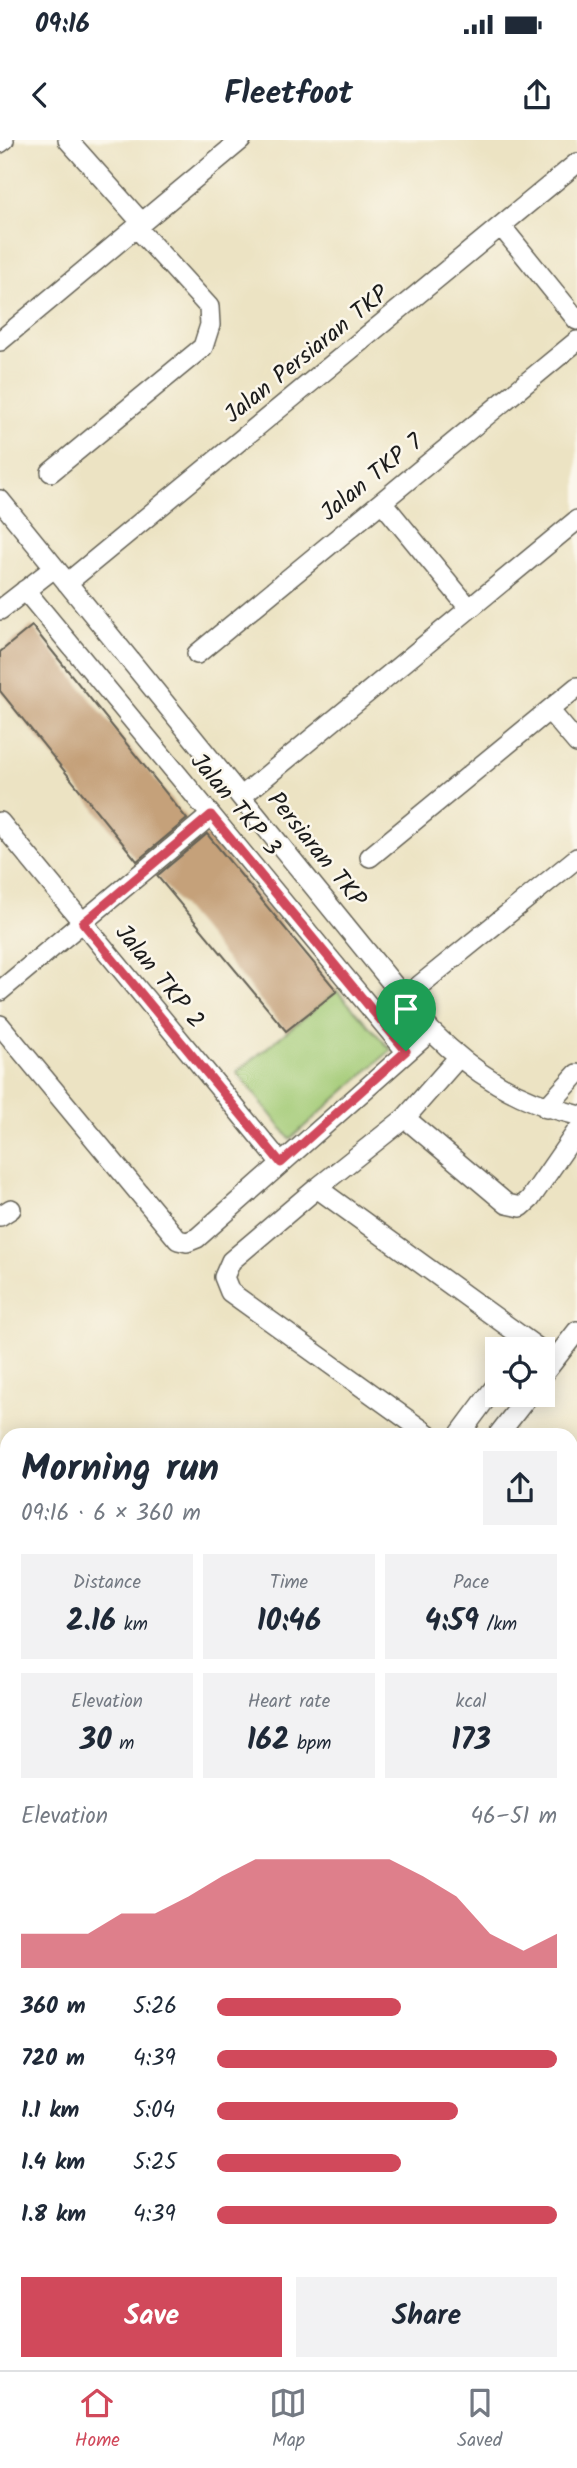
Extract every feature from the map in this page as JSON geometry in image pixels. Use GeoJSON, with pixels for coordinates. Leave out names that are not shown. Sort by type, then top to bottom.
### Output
{"type":"FeatureCollection","features":[{"type":"Feature","properties":{"kind":"street"},"geometry":{"type":"LineString","coordinates":[[51,472],[203,347],[210,325],[209,307],[68,140]]}},
{"type":"Feature","properties":{"kind":"street"},"geometry":{"type":"LineString","coordinates":[[0,341],[241,140]]}},
{"type":"Feature","properties":{"kind":"street","name":"Jalan Persiaran TKP"},"geometry":{"type":"LineString","coordinates":[[0,610],[25,590],[61,575],[502,226],[577,163]]}},
{"type":"Feature","properties":{"kind":"street"},"geometry":{"type":"LineString","coordinates":[[502,226],[577,320]]}},
{"type":"Feature","properties":{"kind":"street","name":"Jalan TKP 7"},"geometry":{"type":"LineString","coordinates":[[197,654],[577,341]]}},
{"type":"Feature","properties":{"kind":"street","name":"Persiaran TKP"},"geometry":{"type":"LineString","coordinates":[[0,500],[431,1031],[458,1058],[516,1095],[546,1108],[577,1115]]}},
{"type":"Feature","properties":{"kind":"street"},"geometry":{"type":"LineString","coordinates":[[382,502],[469,608]]}},
{"type":"Feature","properties":{"kind":"street"},"geometry":{"type":"LineString","coordinates":[[242,796],[577,520]]}},
{"type":"Feature","properties":{"kind":"street","name":"Jalan TKP 3"},"geometry":{"type":"LineString","coordinates":[[25,590],[406,1051]]}},
{"type":"Feature","properties":{"kind":"street"},"geometry":{"type":"LineString","coordinates":[[370,858],[577,687]]}},
{"type":"Feature","properties":{"kind":"street"},"geometry":{"type":"LineString","coordinates":[[549,710],[577,743]]}},
{"type":"Feature","properties":{"kind":"street"},"geometry":{"type":"LineString","coordinates":[[0,991],[211,815]]}},
{"type":"Feature","properties":{"kind":"street","name":"Jalan TKP 2"},"geometry":{"type":"LineString","coordinates":[[0,822],[281,1163]]}},
{"type":"Feature","properties":{"kind":"street"},"geometry":{"type":"LineString","coordinates":[[404,998],[577,858]]}},
{"type":"Feature","properties":{"kind":"street"},"geometry":{"type":"LineString","coordinates":[[0,1025],[178,1240],[187,1242],[197,1238],[431,1031]]}},
{"type":"Feature","properties":{"kind":"street"},"geometry":{"type":"LineString","coordinates":[[419,1428],[230,1292],[224,1277],[231,1261],[405,1118],[458,1058]]}},
{"type":"Feature","properties":{"kind":"street"},"geometry":{"type":"LineString","coordinates":[[546,1108],[577,1074]]}},
{"type":"Feature","properties":{"kind":"street"},"geometry":{"type":"LineString","coordinates":[[405,1118],[506,1204],[521,1207],[530,1199],[577,1131]]}},
{"type":"Feature","properties":{"kind":"street"},"geometry":{"type":"LineString","coordinates":[[317,1188],[514,1337]]}},
{"type":"Feature","properties":{"kind":"street"},"geometry":{"type":"LineString","coordinates":[[555,1345],[577,1331]]}},
{"type":"Feature","properties":{"kind":"street"},"geometry":{"type":"LineString","coordinates":[[463,1428],[485,1400]]}},
{"type":"Feature","properties":{"kind":"street"},"geometry":{"type":"LineString","coordinates":[[503,1428],[520,1407]]}},
{"type":"Feature","properties":{"kind":"green space"},"geometry":{"type":"Polygon","coordinates":[[[337,991],[391,1050],[290,1139],[237,1072],[337,991]]]}},
{"type":"Feature","properties":{"kind":"building"},"geometry":{"type":"Polygon","coordinates":[[[32,626],[187,819],[137,861],[0,691],[0,652],[32,626]]]}},
{"type":"Feature","properties":{"kind":"building"},"geometry":{"type":"Polygon","coordinates":[[[207,834],[337,991],[286,1031],[157,876],[207,834]]]}},
{"type":"Feature","properties":{"kind":"route"},"geometry":{"type":"LineString","coordinates":[[211,815],[406,1051],[281,1163],[83,923],[211,815]]}}]}
